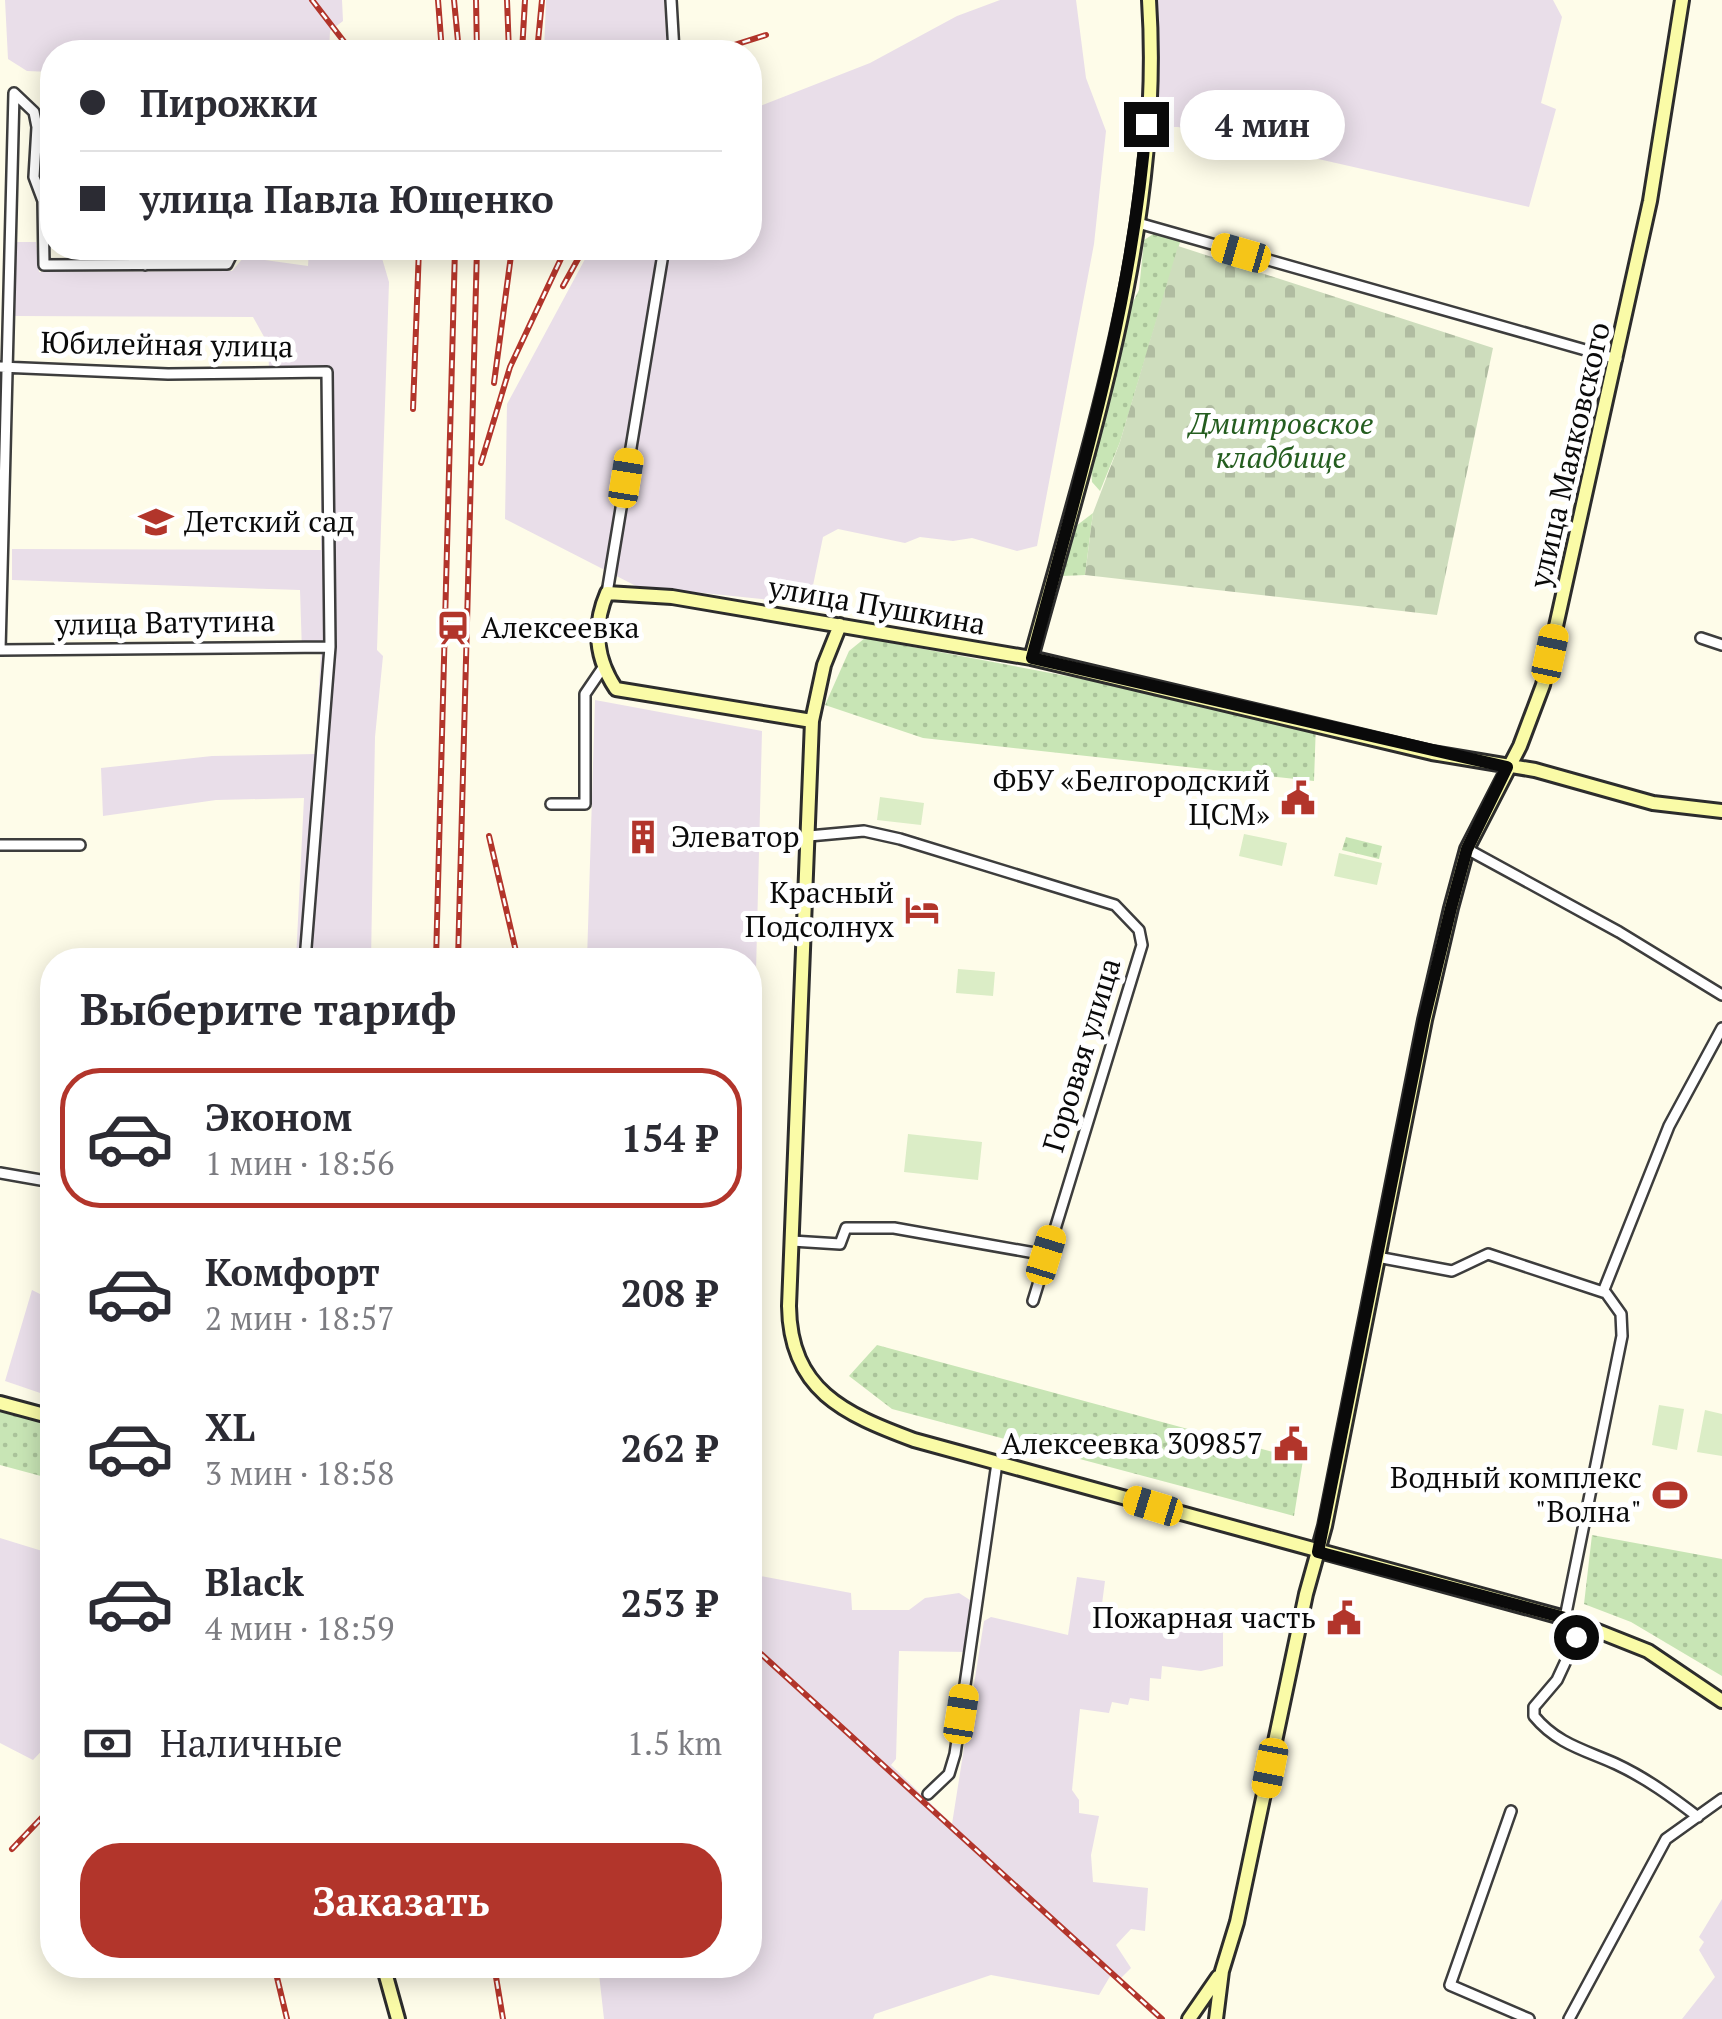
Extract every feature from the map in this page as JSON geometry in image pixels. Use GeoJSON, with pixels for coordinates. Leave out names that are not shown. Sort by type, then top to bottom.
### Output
{"type":"FeatureCollection","features":[{"type":"Feature","properties":{"kind":"street"},"geometry":{"type":"LineString","coordinates":[[671,0],[673,40]]}},
{"type":"Feature","properties":{"kind":"street"},"geometry":{"type":"LineString","coordinates":[[1032,658],[1114,347],[1138,224],[1149,0]]}},
{"type":"Feature","properties":{"kind":"street","name":"улица Маяковского"},"geometry":{"type":"LineString","coordinates":[[1216,2019],[1222,1971],[1237,1922],[1318,1552],[1424,1020],[1467,849],[1520,746],[1544,685],[1654,182],[1682,0]]}},
{"type":"Feature","properties":{"kind":"street","name":"Юбилейная улица"},"geometry":{"type":"LineString","coordinates":[[0,650],[4,151],[14,93],[34,112],[34,177],[40,188]]}},
{"type":"Feature","properties":{"kind":"street"},"geometry":{"type":"LineString","coordinates":[[1138,224],[1618,359]]}},
{"type":"Feature","properties":{"kind":"street"},"geometry":{"type":"LineString","coordinates":[[44,260],[44,265],[227,264],[229,260]]}},
{"type":"Feature","properties":{"kind":"street"},"geometry":{"type":"LineString","coordinates":[[145,260],[145,265]]}},
{"type":"Feature","properties":{"kind":"street"},"geometry":{"type":"LineString","coordinates":[[662,260],[597,638],[602,669],[616,690],[812,721]]}},
{"type":"Feature","properties":{"kind":"street","name":"Юбилейная улица"},"geometry":{"type":"LineString","coordinates":[[3,367],[168,374],[327,372],[330,646]]}},
{"type":"Feature","properties":{"kind":"street","name":"улица Пушкина"},"geometry":{"type":"LineString","coordinates":[[606,594],[672,596],[1032,658],[1652,803],[1722,811]]}},
{"type":"Feature","properties":{"kind":"street"},"geometry":{"type":"LineString","coordinates":[[840,626],[824,665],[812,721],[789,1334],[796,1357],[834,1403],[867,1423],[1565,1618],[1648,1651],[1722,1700]]}},
{"type":"Feature","properties":{"kind":"street"},"geometry":{"type":"LineString","coordinates":[[1701,638],[1722,645]]}},
{"type":"Feature","properties":{"kind":"street"},"geometry":{"type":"LineString","coordinates":[[306,948],[330,646]]}},
{"type":"Feature","properties":{"kind":"street","name":"улица Ватутина"},"geometry":{"type":"LineString","coordinates":[[0,650],[330,646]]}},
{"type":"Feature","properties":{"kind":"street"},"geometry":{"type":"LineString","coordinates":[[551,804],[585,804],[584,694],[602,669]]}},
{"type":"Feature","properties":{"kind":"street","name":"Горовая улица"},"geometry":{"type":"LineString","coordinates":[[810,836],[864,831],[900,840],[1116,905],[1139,930],[1142,945],[1033,1301]]}},
{"type":"Feature","properties":{"kind":"street"},"geometry":{"type":"LineString","coordinates":[[0,846],[80,845]]}},
{"type":"Feature","properties":{"kind":"street"},"geometry":{"type":"LineString","coordinates":[[1467,849],[1619,932],[1722,995]]}},
{"type":"Feature","properties":{"kind":"street"},"geometry":{"type":"LineString","coordinates":[[1603,1292],[1669,1126],[1722,1028]]}},
{"type":"Feature","properties":{"kind":"street"},"geometry":{"type":"LineString","coordinates":[[0,1172],[40,1180]]}},
{"type":"Feature","properties":{"kind":"street"},"geometry":{"type":"LineString","coordinates":[[792,1241],[825,1246],[840,1244],[846,1228],[894,1228],[1046,1255]]}},
{"type":"Feature","properties":{"kind":"street"},"geometry":{"type":"LineString","coordinates":[[1378,1257],[1452,1271],[1488,1254],[1603,1292],[1620,1314],[1622,1336],[1565,1618]]}},
{"type":"Feature","properties":{"kind":"street"},"geometry":{"type":"LineString","coordinates":[[0,1403],[40,1414]]}},
{"type":"Feature","properties":{"kind":"street"},"geometry":{"type":"LineString","coordinates":[[928,1794],[948,1774],[955,1754],[996,1462]]}},
{"type":"Feature","properties":{"kind":"street"},"geometry":{"type":"LineString","coordinates":[[1583,1624],[1557,1680],[1534,1707],[1534,1716],[1571,1748],[1614,1763],[1661,1788],[1698,1817]]}},
{"type":"Feature","properties":{"kind":"street"},"geometry":{"type":"LineString","coordinates":[[1569,2019],[1666,1838],[1722,1799]]}},
{"type":"Feature","properties":{"kind":"street"},"geometry":{"type":"LineString","coordinates":[[1511,1811],[1450,1985],[1529,2019]]}},
{"type":"Feature","properties":{"kind":"street"},"geometry":{"type":"LineString","coordinates":[[1189,2019],[1222,1971]]}},
{"type":"Feature","properties":{"kind":"street"},"geometry":{"type":"LineString","coordinates":[[387,1978],[398,2019]]}},
{"type":"Feature","properties":{"kind":"shaded area"},"geometry":{"type":"Polygon","coordinates":[[[5,0],[342,0],[343,21],[330,31],[330,40],[40,40],[40,72],[27,71],[8,59],[5,0]]]}},
{"type":"Feature","properties":{"kind":"shaded area"},"geometry":{"type":"Polygon","coordinates":[[[546,0],[664,0],[666,40],[544,40],[546,0]]]}},
{"type":"Feature","properties":{"kind":"shaded area"},"geometry":{"type":"Polygon","coordinates":[[[1000,0],[1076,0],[1086,78],[1106,131],[1094,244],[1037,546],[1017,551],[972,538],[953,541],[920,537],[905,543],[838,529],[823,537],[811,595],[799,603],[636,586],[505,519],[507,404],[585,260],[762,260],[762,105],[870,63],[957,16],[1000,0]]]}},
{"type":"Feature","properties":{"kind":"shaded area"},"geometry":{"type":"Polygon","coordinates":[[[1158,0],[1553,0],[1562,17],[1541,103],[1556,109],[1529,207],[1178,127],[1157,127],[1158,0]]]}},
{"type":"Feature","properties":{"kind":"shaded area"},"geometry":{"type":"Polygon","coordinates":[[[16,242],[36,242],[39,272],[232,271],[241,260],[308,266],[308,260],[383,260],[389,282],[377,650],[383,656],[375,737],[371,948],[297,948],[304,798],[216,800],[103,816],[101,768],[212,756],[315,754],[321,652],[302,652],[300,590],[12,580],[12,549],[321,550],[321,370],[269,369],[268,344],[253,317],[15,316],[16,242]]]}},
{"type":"Feature","properties":{"kind":"shaded area","name":"Элеватор"},"geometry":{"type":"Polygon","coordinates":[[[595,700],[762,731],[757,948],[587,948],[595,700]]]}},
{"type":"Feature","properties":{"kind":"shaded area"},"geometry":{"type":"Polygon","coordinates":[[[32,1290],[40,1294],[40,1393],[5,1381],[32,1290]]]}},
{"type":"Feature","properties":{"kind":"shaded area"},"geometry":{"type":"Polygon","coordinates":[[[0,1538],[40,1550],[40,1753],[33,1760],[0,1743],[0,1538]]]}},
{"type":"Feature","properties":{"kind":"shaded area"},"geometry":{"type":"Polygon","coordinates":[[[762,1576],[851,1593],[852,1610],[909,1610],[925,1598],[959,1593],[973,1602],[968,1652],[899,1651],[896,1759],[891,1765],[952,1824],[984,1621],[991,1617],[1068,1635],[1077,1577],[1105,1581],[1100,1619],[1137,1629],[1223,1630],[1223,1666],[1201,1671],[1162,1666],[1161,1679],[1150,1678],[1149,1701],[1130,1698],[1128,1705],[1112,1702],[1109,1713],[1080,1709],[1072,1790],[1079,1800],[1079,1813],[1099,1816],[1091,1855],[1093,1882],[1148,1888],[1145,1931],[1131,1929],[1116,1945],[1131,1968],[1120,1979],[1112,1973],[1099,1995],[991,1975],[875,2014],[873,2019],[604,2019],[599,1978],[762,1978],[762,1576]]]}},
{"type":"Feature","properties":{"kind":"shaded area"},"geometry":{"type":"Polygon","coordinates":[[[1722,1899],[1722,2019],[1682,2019],[1715,1977],[1699,1950],[1704,1942],[1699,1937],[1722,1899]]]}},
{"type":"Feature","properties":{"kind":"green space"},"geometry":{"type":"Polygon","coordinates":[[[1155,233],[1181,239],[1120,442],[1100,491],[1092,482],[1091,465],[1130,308],[1139,290],[1144,240],[1155,233]]]}},
{"type":"Feature","properties":{"kind":"green space","name":"Дмитровское кладбище"},"geometry":{"type":"Polygon","coordinates":[[[1178,246],[1493,348],[1437,615],[1085,575],[1093,513],[1120,442],[1178,246]]]}},
{"type":"Feature","properties":{"kind":"green space"},"geometry":{"type":"Polygon","coordinates":[[[1093,513],[1085,575],[1062,576],[1076,526],[1093,513]]]}},
{"type":"Feature","properties":{"kind":"green space"},"geometry":{"type":"Polygon","coordinates":[[[865,638],[1316,723],[1314,781],[923,738],[825,705],[849,651],[865,638]]]}},
{"type":"Feature","properties":{"kind":"green space"},"geometry":{"type":"Polygon","coordinates":[[[880,797],[924,803],[921,825],[877,820],[880,797]]]}},
{"type":"Feature","properties":{"kind":"green space"},"geometry":{"type":"Polygon","coordinates":[[[1244,834],[1287,843],[1282,866],[1239,856],[1244,834]]]}},
{"type":"Feature","properties":{"kind":"green space"},"geometry":{"type":"Polygon","coordinates":[[[1346,837],[1382,846],[1379,859],[1342,850],[1346,837]]]}},
{"type":"Feature","properties":{"kind":"green space"},"geometry":{"type":"Polygon","coordinates":[[[1339,853],[1382,863],[1377,885],[1334,876],[1339,853]]]}},
{"type":"Feature","properties":{"kind":"green space"},"geometry":{"type":"Polygon","coordinates":[[[958,969],[995,972],[993,996],[956,993],[958,969]]]}},
{"type":"Feature","properties":{"kind":"green space"},"geometry":{"type":"Polygon","coordinates":[[[908,1134],[982,1142],[978,1180],[904,1172],[908,1134]]]}},
{"type":"Feature","properties":{"kind":"green space"},"geometry":{"type":"Polygon","coordinates":[[[877,1345],[1303,1460],[1294,1516],[892,1409],[849,1376],[877,1345]]]}},
{"type":"Feature","properties":{"kind":"green space"},"geometry":{"type":"Polygon","coordinates":[[[1659,1405],[1684,1409],[1677,1450],[1652,1445],[1659,1405]]]}},
{"type":"Feature","properties":{"kind":"green space"},"geometry":{"type":"Polygon","coordinates":[[[0,1409],[40,1421],[40,1476],[0,1465],[0,1409]]]}},
{"type":"Feature","properties":{"kind":"green space"},"geometry":{"type":"Polygon","coordinates":[[[1705,1410],[1722,1414],[1722,1456],[1697,1452],[1705,1410]]]}},
{"type":"Feature","properties":{"kind":"green space"},"geometry":{"type":"Polygon","coordinates":[[[1592,1535],[1722,1559],[1722,1676],[1631,1622],[1584,1604],[1592,1535]]]}},
{"type":"Feature","properties":{"kind":"railway"},"geometry":{"type":"LineString","coordinates":[[312,0],[343,40]]}},
{"type":"Feature","properties":{"kind":"railway"},"geometry":{"type":"LineString","coordinates":[[438,0],[441,40]]}},
{"type":"Feature","properties":{"kind":"railway"},"geometry":{"type":"LineString","coordinates":[[454,0],[458,40]]}},
{"type":"Feature","properties":{"kind":"railway"},"geometry":{"type":"LineString","coordinates":[[476,0],[477,40]]}},
{"type":"Feature","properties":{"kind":"railway"},"geometry":{"type":"LineString","coordinates":[[507,0],[509,40]]}},
{"type":"Feature","properties":{"kind":"railway"},"geometry":{"type":"LineString","coordinates":[[523,40],[525,0]]}},
{"type":"Feature","properties":{"kind":"railway"},"geometry":{"type":"LineString","coordinates":[[538,40],[542,0]]}},
{"type":"Feature","properties":{"kind":"railway"},"geometry":{"type":"LineString","coordinates":[[750,40],[766,35]]}},
{"type":"Feature","properties":{"kind":"railway"},"geometry":{"type":"LineString","coordinates":[[413,409],[419,260]]}},
{"type":"Feature","properties":{"kind":"railway"},"geometry":{"type":"LineString","coordinates":[[436,948],[455,260]]}},
{"type":"Feature","properties":{"kind":"railway"},"geometry":{"type":"LineString","coordinates":[[458,948],[477,260]]}},
{"type":"Feature","properties":{"kind":"railway"},"geometry":{"type":"LineString","coordinates":[[494,383],[510,260]]}},
{"type":"Feature","properties":{"kind":"railway"},"geometry":{"type":"LineString","coordinates":[[481,463],[510,367],[560,260]]}},
{"type":"Feature","properties":{"kind":"railway"},"geometry":{"type":"LineString","coordinates":[[563,286],[577,260]]}},
{"type":"Feature","properties":{"kind":"railway"},"geometry":{"type":"LineString","coordinates":[[489,836],[515,948]]}},
{"type":"Feature","properties":{"kind":"railway"},"geometry":{"type":"LineString","coordinates":[[762,1655],[1162,2019]]}},
{"type":"Feature","properties":{"kind":"railway"},"geometry":{"type":"LineString","coordinates":[[12,1849],[40,1820]]}},
{"type":"Feature","properties":{"kind":"railway"},"geometry":{"type":"LineString","coordinates":[[277,1978],[287,2019]]}},
{"type":"Feature","properties":{"kind":"railway"},"geometry":{"type":"LineString","coordinates":[[496,1978],[503,2019]]}},
{"type":"Feature","properties":{"kind":"place","name":"Детский сад"},"geometry":{"type":"Point","coordinates":[156,522]}},
{"type":"Feature","properties":{"kind":"place","name":"Алексеевка"},"geometry":{"type":"Point","coordinates":[453,628]}},
{"type":"Feature","properties":{"kind":"place","name":"ФБУ «Белгородский ЦСМ»"},"geometry":{"type":"Point","coordinates":[1298,798]}},
{"type":"Feature","properties":{"kind":"place","name":"Элеватор"},"geometry":{"type":"Point","coordinates":[643,837]}},
{"type":"Feature","properties":{"kind":"place","name":"Красный Подсолнух"},"geometry":{"type":"Point","coordinates":[922,910]}},
{"type":"Feature","properties":{"kind":"place","name":"Алексеевка 309857"},"geometry":{"type":"Point","coordinates":[1291,1444]}},
{"type":"Feature","properties":{"kind":"place","name":"Водный комплекс \"Волна\""},"geometry":{"type":"Point","coordinates":[1670,1495]}},
{"type":"Feature","properties":{"kind":"place","name":"Пожарная часть"},"geometry":{"type":"Point","coordinates":[1344,1618]}},
{"type":"Feature","properties":{"kind":"route"},"geometry":{"type":"LineString","coordinates":[[1146,124],[1138,224],[1118,328],[1032,658],[1432,753],[1507,767],[1467,849],[1424,1020],[1318,1552],[1583,1624],[1576,1637]]}}]}
